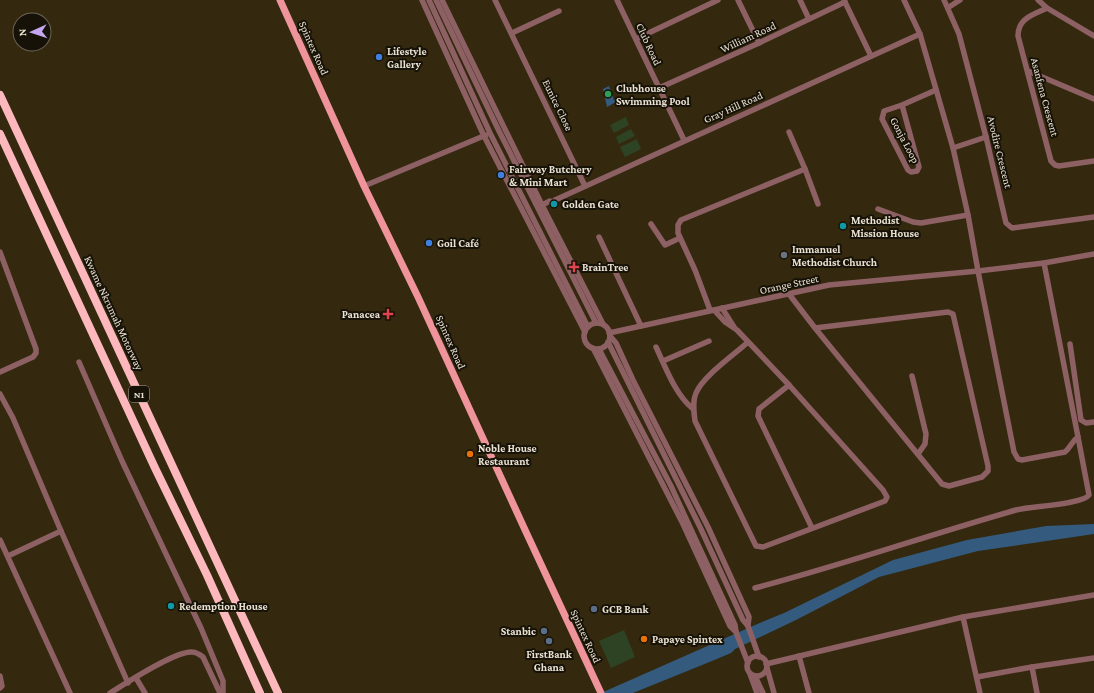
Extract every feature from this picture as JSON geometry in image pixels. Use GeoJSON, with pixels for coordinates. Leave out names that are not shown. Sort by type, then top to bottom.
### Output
{"type":"FeatureCollection","features":[{"type":"Feature","properties":{"kind":"highway","name":"Kwame Nkrumah Motorway"},"geometry":{"type":"LineString","coordinates":[[0,95],[278,693]]}},
{"type":"Feature","properties":{"kind":"highway","name":"N1"},"geometry":{"type":"LineString","coordinates":[[0,134],[207,574],[260,693]]}},
{"type":"Feature","properties":{"kind":"main road","name":"Spintex Road"},"geometry":{"type":"LineString","coordinates":[[280,0],[364,186],[418,297],[601,692]]}},
{"type":"Feature","properties":{"kind":"street"},"geometry":{"type":"LineString","coordinates":[[422,0],[484,136],[586,330]]}},
{"type":"Feature","properties":{"kind":"street"},"geometry":{"type":"LineString","coordinates":[[429,0],[490,133],[586,330],[585,341],[588,346],[596,349],[604,347],[608,342],[610,334]]}},
{"type":"Feature","properties":{"kind":"street"},"geometry":{"type":"LineString","coordinates":[[436,0],[498,129],[596,323]]}},
{"type":"Feature","properties":{"kind":"street"},"geometry":{"type":"LineString","coordinates":[[442,0],[602,324],[607,328],[616,343],[633,380],[708,527],[749,617],[748,626]]}},
{"type":"Feature","properties":{"kind":"street","name":"Eunice Close"},"geometry":{"type":"LineString","coordinates":[[496,0],[585,186]]}},
{"type":"Feature","properties":{"kind":"street","name":"Club Road"},"geometry":{"type":"LineString","coordinates":[[618,0],[684,140]]}},
{"type":"Feature","properties":{"kind":"street"},"geometry":{"type":"LineString","coordinates":[[636,39],[718,0]]}},
{"type":"Feature","properties":{"kind":"street"},"geometry":{"type":"LineString","coordinates":[[738,0],[758,43]]}},
{"type":"Feature","properties":{"kind":"street"},"geometry":{"type":"LineString","coordinates":[[800,0],[809,19]]}},
{"type":"Feature","properties":{"kind":"street"},"geometry":{"type":"LineString","coordinates":[[904,0],[920,34],[953,148],[968,215],[1012,444],[1016,455],[1018,459],[1022,460],[1065,452],[1069,448],[1072,441],[1078,437]]}},
{"type":"Feature","properties":{"kind":"street","name":"Avodire Crescent"},"geometry":{"type":"LineString","coordinates":[[944,0],[949,8],[959,34],[986,136],[1006,223],[1009,227],[1016,228],[1094,217]]}},
{"type":"Feature","properties":{"kind":"street"},"geometry":{"type":"LineString","coordinates":[[949,8],[960,0]]}},
{"type":"Feature","properties":{"kind":"street"},"geometry":{"type":"LineString","coordinates":[[1038,0],[1047,8],[1094,36]]}},
{"type":"Feature","properties":{"kind":"street"},"geometry":{"type":"LineString","coordinates":[[845,1],[871,56]]}},
{"type":"Feature","properties":{"kind":"street","name":"William Road"},"geometry":{"type":"LineString","coordinates":[[659,88],[845,1]]}},
{"type":"Feature","properties":{"kind":"street","name":"Asanfena Crescent"},"geometry":{"type":"LineString","coordinates":[[1047,8],[1022,21],[1019,26],[1018,36],[1052,163],[1059,166],[1094,162]]}},
{"type":"Feature","properties":{"kind":"street"},"geometry":{"type":"LineString","coordinates":[[512,33],[558,11]]}},
{"type":"Feature","properties":{"kind":"street","name":"Gray Hill Road"},"geometry":{"type":"LineString","coordinates":[[542,205],[920,34]]}},
{"type":"Feature","properties":{"kind":"street"},"geometry":{"type":"LineString","coordinates":[[1028,71],[1094,99]]}},
{"type":"Feature","properties":{"kind":"street","name":"Gonja Loop"},"geometry":{"type":"LineString","coordinates":[[902,105],[919,167],[917,171],[914,172],[908,170],[882,119],[884,111],[936,90]]}},
{"type":"Feature","properties":{"kind":"street"},"geometry":{"type":"LineString","coordinates":[[364,186],[498,129]]}},
{"type":"Feature","properties":{"kind":"street"},"geometry":{"type":"LineString","coordinates":[[789,132],[818,204]]}},
{"type":"Feature","properties":{"kind":"street"},"geometry":{"type":"LineString","coordinates":[[953,148],[986,136]]}},
{"type":"Feature","properties":{"kind":"street"},"geometry":{"type":"LineString","coordinates":[[737,330],[725,322],[712,310],[678,233],[678,224],[681,220],[805,169]]}},
{"type":"Feature","properties":{"kind":"street"},"geometry":{"type":"LineString","coordinates":[[878,209],[912,222],[921,223],[968,215]]}},
{"type":"Feature","properties":{"kind":"street"},"geometry":{"type":"LineString","coordinates":[[651,224],[666,245],[680,238]]}},
{"type":"Feature","properties":{"kind":"street"},"geometry":{"type":"LineString","coordinates":[[599,237],[641,326]]}},
{"type":"Feature","properties":{"kind":"street"},"geometry":{"type":"LineString","coordinates":[[0,252],[36,349],[36,353],[33,357],[0,372]]}},
{"type":"Feature","properties":{"kind":"street","name":"Orange Street"},"geometry":{"type":"LineString","coordinates":[[610,334],[829,285],[978,271],[1044,263],[1094,254]]}},
{"type":"Feature","properties":{"kind":"street"},"geometry":{"type":"LineString","coordinates":[[755,588],[824,569],[1020,509],[1075,502],[1087,498],[1089,495],[1044,263]]}},
{"type":"Feature","properties":{"kind":"street"},"geometry":{"type":"LineString","coordinates":[[789,294],[815,328],[918,454],[938,481],[946,486],[949,486],[982,477],[988,471],[987,458],[953,314],[948,312],[815,328]]}},
{"type":"Feature","properties":{"kind":"street"},"geometry":{"type":"LineString","coordinates":[[722,308],[737,330],[789,385],[883,490],[886,498],[885,501],[881,504],[763,547],[756,546],[695,421],[693,409],[696,393],[702,383],[748,342]]}},
{"type":"Feature","properties":{"kind":"street"},"geometry":{"type":"LineString","coordinates":[[586,330],[596,323],[602,324]]}},
{"type":"Feature","properties":{"kind":"street"},"geometry":{"type":"LineString","coordinates":[[663,362],[709,341]]}},
{"type":"Feature","properties":{"kind":"street"},"geometry":{"type":"LineString","coordinates":[[608,342],[700,527],[743,620],[748,626],[759,657],[764,660],[774,693]]}},
{"type":"Feature","properties":{"kind":"street"},"geometry":{"type":"LineString","coordinates":[[1070,344],[1081,420],[1086,423],[1094,422]]}},
{"type":"Feature","properties":{"kind":"street"},"geometry":{"type":"LineString","coordinates":[[656,347],[675,387],[685,402],[693,409]]}},
{"type":"Feature","properties":{"kind":"street"},"geometry":{"type":"LineString","coordinates":[[596,349],[683,524],[730,626],[736,632],[748,663],[747,669],[753,675],[763,693]]}},
{"type":"Feature","properties":{"kind":"street"},"geometry":{"type":"LineString","coordinates":[[79,362],[122,462],[201,628],[223,681],[222,693]]}},
{"type":"Feature","properties":{"kind":"street"},"geometry":{"type":"LineString","coordinates":[[912,376],[926,434],[925,444],[918,454]]}},
{"type":"Feature","properties":{"kind":"street"},"geometry":{"type":"LineString","coordinates":[[789,385],[759,409],[758,416],[812,528]]}},
{"type":"Feature","properties":{"kind":"street"},"geometry":{"type":"LineString","coordinates":[[0,394],[16,425],[61,532],[128,683]]}},
{"type":"Feature","properties":{"kind":"street"},"geometry":{"type":"LineString","coordinates":[[8,556],[61,532]]}},
{"type":"Feature","properties":{"kind":"street"},"geometry":{"type":"LineString","coordinates":[[0,540],[70,693]]}},
{"type":"Feature","properties":{"kind":"street"},"geometry":{"type":"LineString","coordinates":[[766,666],[799,656],[962,616],[1094,594]]}},
{"type":"Feature","properties":{"kind":"street"},"geometry":{"type":"LineString","coordinates":[[962,616],[980,693]]}},
{"type":"Feature","properties":{"kind":"street"},"geometry":{"type":"LineString","coordinates":[[110,693],[163,662],[183,653],[192,651],[203,657],[222,693]]}},
{"type":"Feature","properties":{"kind":"street"},"geometry":{"type":"LineString","coordinates":[[799,656],[809,693]]}},
{"type":"Feature","properties":{"kind":"street"},"geometry":{"type":"LineString","coordinates":[[748,663],[751,659],[759,657]]}},
{"type":"Feature","properties":{"kind":"street"},"geometry":{"type":"LineString","coordinates":[[977,677],[1094,658]]}},
{"type":"Feature","properties":{"kind":"street"},"geometry":{"type":"LineString","coordinates":[[753,675],[758,676],[764,673],[766,666]]}},
{"type":"Feature","properties":{"kind":"street"},"geometry":{"type":"LineString","coordinates":[[1032,667],[1037,693]]}},
{"type":"Feature","properties":{"kind":"street"},"geometry":{"type":"LineString","coordinates":[[753,675],[758,693]]}},
{"type":"Feature","properties":{"kind":"street"},"geometry":{"type":"LineString","coordinates":[[0,676],[2,686],[0,688]]}},
{"type":"Feature","properties":{"kind":"street"},"geometry":{"type":"LineString","coordinates":[[136,678],[145,693]]}},
{"type":"Feature","properties":{"kind":"green space"},"geometry":{"type":"Polygon","coordinates":[[[626,117],[629,125],[614,133],[610,125],[626,117]]]}},
{"type":"Feature","properties":{"kind":"green space"},"geometry":{"type":"Polygon","coordinates":[[[631,129],[635,136],[619,144],[616,137],[631,129]]]}},
{"type":"Feature","properties":{"kind":"green space"},"geometry":{"type":"Polygon","coordinates":[[[637,139],[641,149],[625,157],[620,147],[637,139]]]}},
{"type":"Feature","properties":{"kind":"green space"},"geometry":{"type":"Polygon","coordinates":[[[624,630],[635,657],[611,668],[599,641],[624,630]]]}},
{"type":"Feature","properties":{"kind":"water","name":"Clubhouse Swimming Pool"},"geometry":{"type":"Polygon","coordinates":[[[609,86],[614,100],[617,98],[618,101],[607,107],[603,89],[609,86]]]}},
{"type":"Feature","properties":{"kind":"water"},"geometry":{"type":"Polygon","coordinates":[[[1094,524],[1094,534],[978,551],[879,577],[796,620],[735,649],[731,653],[712,661],[633,693],[601,693],[784,613],[893,560],[967,540],[1046,526],[1094,524]]]}},
{"type":"Feature","properties":{"kind":"place","name":"Lifestyle Gallery"},"geometry":{"type":"Point","coordinates":[379,57]}},
{"type":"Feature","properties":{"kind":"place","name":"Clubhouse Swimming Pool"},"geometry":{"type":"Point","coordinates":[608,94]}},
{"type":"Feature","properties":{"kind":"place","name":"Fairway Butchery & Mini Mart"},"geometry":{"type":"Point","coordinates":[501,175]}},
{"type":"Feature","properties":{"kind":"place","name":"Golden Gate"},"geometry":{"type":"Point","coordinates":[554,204]}},
{"type":"Feature","properties":{"kind":"place","name":"Methodist Mission House"},"geometry":{"type":"Point","coordinates":[843,226]}},
{"type":"Feature","properties":{"kind":"place","name":"Goil Café"},"geometry":{"type":"Point","coordinates":[429,243]}},
{"type":"Feature","properties":{"kind":"place","name":"Immanuel Methodist Church"},"geometry":{"type":"Point","coordinates":[784,255]}},
{"type":"Feature","properties":{"kind":"place","name":"BrainTree"},"geometry":{"type":"Point","coordinates":[574,267]}},
{"type":"Feature","properties":{"kind":"place","name":"Panacea"},"geometry":{"type":"Point","coordinates":[388,314]}},
{"type":"Feature","properties":{"kind":"place","name":"Noble House Restaurant"},"geometry":{"type":"Point","coordinates":[470,454]}},
{"type":"Feature","properties":{"kind":"place","name":"Redemption House"},"geometry":{"type":"Point","coordinates":[171,606]}},
{"type":"Feature","properties":{"kind":"place","name":"GCB Bank"},"geometry":{"type":"Point","coordinates":[594,609]}},
{"type":"Feature","properties":{"kind":"place","name":"Stanbic"},"geometry":{"type":"Point","coordinates":[544,631]}},
{"type":"Feature","properties":{"kind":"place","name":"Papaye Spintex"},"geometry":{"type":"Point","coordinates":[644,639]}},
{"type":"Feature","properties":{"kind":"place","name":"FirstBank Ghana"},"geometry":{"type":"Point","coordinates":[549,641]}}]}
